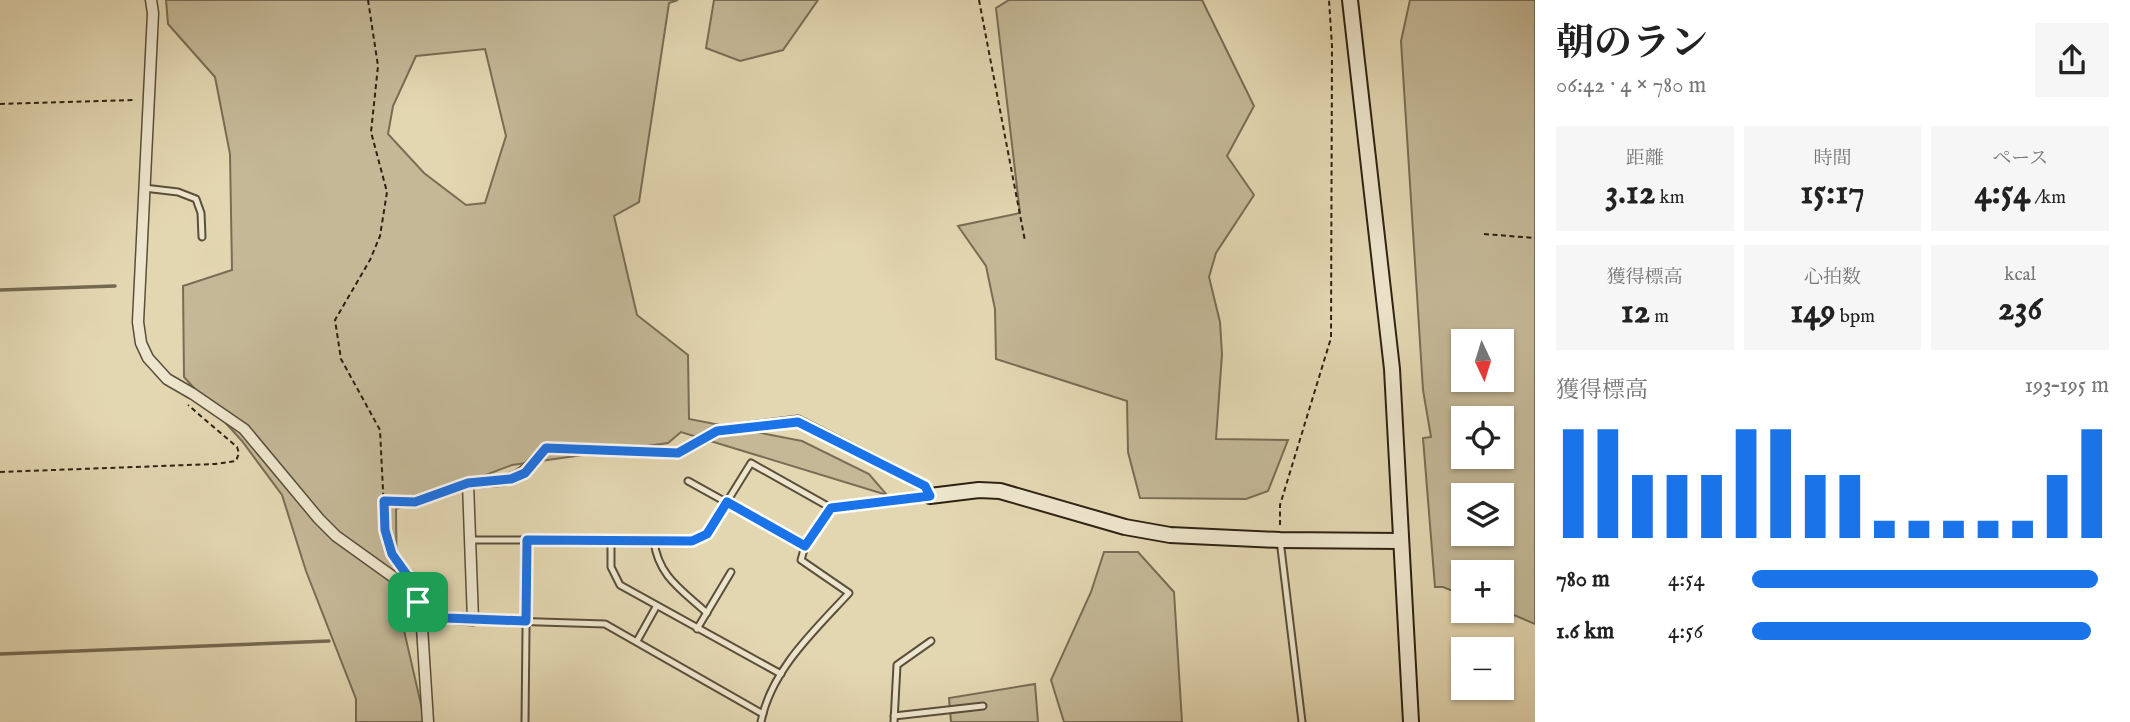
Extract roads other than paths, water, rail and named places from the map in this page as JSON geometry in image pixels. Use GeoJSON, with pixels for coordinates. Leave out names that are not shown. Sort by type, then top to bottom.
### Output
{"type":"FeatureCollection","features":[{"type":"Feature","properties":{"kind":"street"},"geometry":{"type":"LineString","coordinates":[[151,0],[153,13],[138,322],[141,343],[148,358],[167,379],[244,429],[336,536],[396,579],[418,602],[421,611],[428,722]]}},
{"type":"Feature","properties":{"kind":"street"},"geometry":{"type":"LineString","coordinates":[[1350,0],[1392,369],[1411,722]]}},
{"type":"Feature","properties":{"kind":"street"},"geometry":{"type":"LineString","coordinates":[[421,611],[446,618],[472,620],[468,483],[511,479],[525,473],[546,448],[678,453],[717,431],[798,422],[925,486],[930,496]]}},
{"type":"Feature","properties":{"kind":"street"},"geometry":{"type":"LineString","coordinates":[[831,508],[979,490],[1000,491],[1146,531],[1194,537],[1401,541]]}},
{"type":"Feature","properties":{"kind":"lane"},"geometry":{"type":"LineString","coordinates":[[144,187],[178,192],[196,200],[201,213],[202,237]]}},
{"type":"Feature","properties":{"kind":"lane"},"geometry":{"type":"LineString","coordinates":[[471,540],[700,540],[707,534],[751,463],[831,508],[801,554],[803,563],[849,593],[789,661],[766,702],[761,722]]}},
{"type":"Feature","properties":{"kind":"lane"},"geometry":{"type":"LineString","coordinates":[[688,481],[805,546]]}},
{"type":"Feature","properties":{"kind":"lane"},"geometry":{"type":"LineString","coordinates":[[525,722],[527,540]]}},
{"type":"Feature","properties":{"kind":"lane"},"geometry":{"type":"LineString","coordinates":[[1280,540],[1302,722]]}},
{"type":"Feature","properties":{"kind":"lane"},"geometry":{"type":"LineString","coordinates":[[611,541],[611,567],[620,585],[781,674]]}},
{"type":"Feature","properties":{"kind":"lane"},"geometry":{"type":"LineString","coordinates":[[654,541],[656,559],[665,574],[707,613]]}},
{"type":"Feature","properties":{"kind":"lane"},"geometry":{"type":"LineString","coordinates":[[696,629],[732,572]]}},
{"type":"Feature","properties":{"kind":"lane"},"geometry":{"type":"LineString","coordinates":[[637,642],[656,607]]}},
{"type":"Feature","properties":{"kind":"lane"},"geometry":{"type":"LineString","coordinates":[[472,620],[605,624],[763,714]]}},
{"type":"Feature","properties":{"kind":"lane"},"geometry":{"type":"LineString","coordinates":[[931,640],[897,665],[894,719],[983,706]]}},
{"type":"Feature","properties":{"kind":"waterway"},"geometry":{"type":"LineString","coordinates":[[0,290],[115,286]]}},
{"type":"Feature","properties":{"kind":"waterway"},"geometry":{"type":"LineString","coordinates":[[0,654],[329,641]]}}]}
